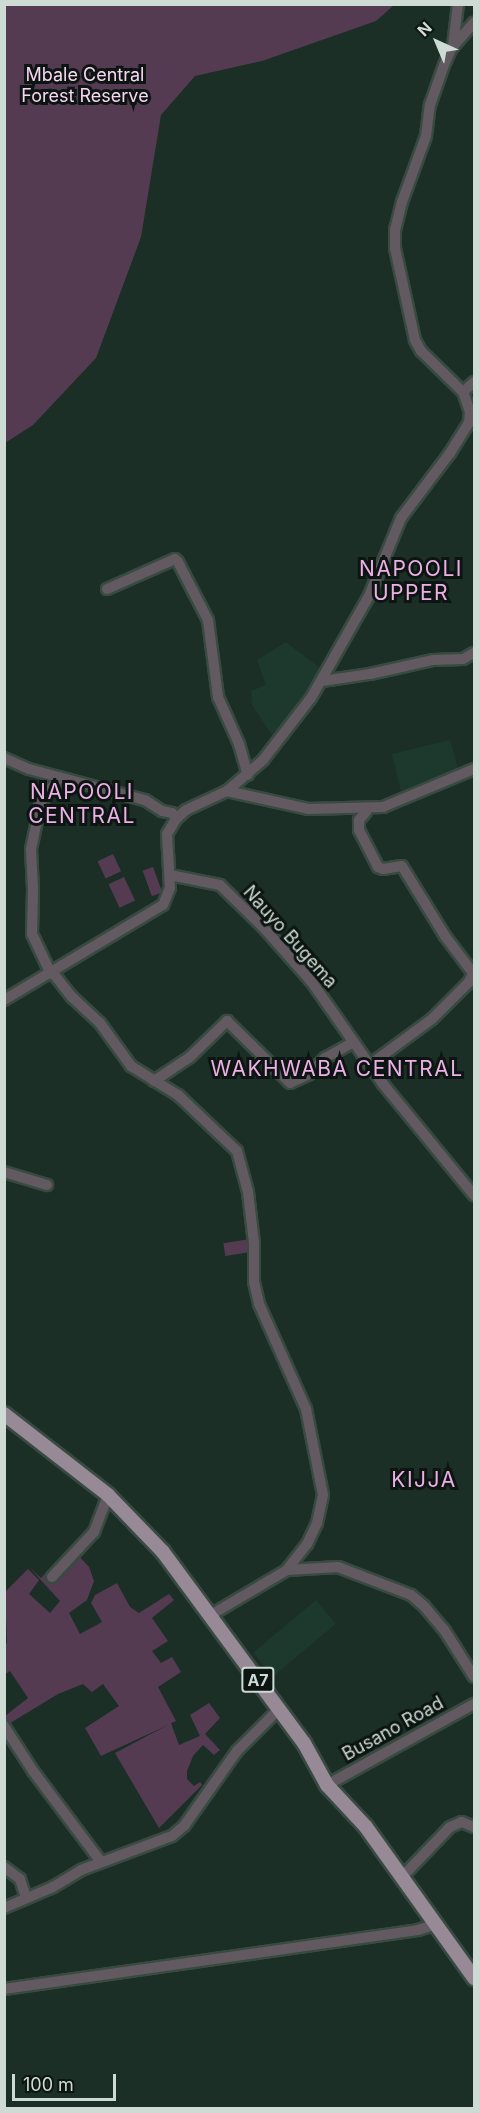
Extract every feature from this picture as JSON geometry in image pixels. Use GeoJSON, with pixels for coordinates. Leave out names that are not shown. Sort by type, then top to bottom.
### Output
{"type":"FeatureCollection","features":[{"type":"Feature","properties":{"kind":"main road","name":"A7"},"geometry":{"type":"LineString","coordinates":[[4,1414],[108,1494],[163,1552],[304,1743],[327,1785],[366,1827],[474,1978]]}},
{"type":"Feature","properties":{"kind":"street"},"geometry":{"type":"LineString","coordinates":[[4,1000],[157,911],[167,897],[170,875],[167,834],[176,819],[186,810],[227,791],[248,775],[297,717],[321,681],[369,596],[401,519],[450,453],[469,423],[470,412],[463,392],[421,351],[415,340],[397,260],[395,230],[402,202],[426,136],[435,88],[453,46],[458,4]]}},
{"type":"Feature","properties":{"kind":"street"},"geometry":{"type":"LineString","coordinates":[[453,46],[474,23]]}},
{"type":"Feature","properties":{"kind":"street"},"geometry":{"type":"LineString","coordinates":[[463,392],[474,382]]}},
{"type":"Feature","properties":{"kind":"street"},"geometry":{"type":"LineString","coordinates":[[107,589],[175,559],[178,562],[208,620],[218,697],[239,744],[248,775]]}},
{"type":"Feature","properties":{"kind":"street"},"geometry":{"type":"LineString","coordinates":[[321,681],[370,674],[433,660],[463,659],[474,653]]}},
{"type":"Feature","properties":{"kind":"street"},"geometry":{"type":"LineString","coordinates":[[4,758],[29,769],[145,800],[162,811],[172,813],[176,819]]}},
{"type":"Feature","properties":{"kind":"street"},"geometry":{"type":"LineString","coordinates":[[227,791],[295,807],[383,807],[474,770]]}},
{"type":"Feature","properties":{"kind":"street"},"geometry":{"type":"LineString","coordinates":[[60,777],[41,802],[31,849],[33,889],[31,926],[35,943],[52,973],[72,997],[100,1023],[131,1066],[178,1095],[228,1140],[243,1167],[254,1243],[254,1282],[259,1304],[306,1409],[323,1496],[317,1523],[307,1544],[287,1570],[211,1615]]}},
{"type":"Feature","properties":{"kind":"street"},"geometry":{"type":"LineString","coordinates":[[364,808],[366,812],[359,820],[359,830],[378,867],[383,869],[402,866],[445,936],[472,974],[469,982],[432,1019],[371,1064]]}},
{"type":"Feature","properties":{"kind":"street","name":"Nauyo Bugema"},"geometry":{"type":"LineString","coordinates":[[170,875],[220,885],[264,927],[311,981],[383,1084],[474,1195]]}},
{"type":"Feature","properties":{"kind":"street"},"geometry":{"type":"LineString","coordinates":[[154,1081],[190,1056],[227,1021],[290,1083],[309,1074],[325,1058],[354,1042]]}},
{"type":"Feature","properties":{"kind":"street"},"geometry":{"type":"LineString","coordinates":[[4,1172],[47,1185]]}},
{"type":"Feature","properties":{"kind":"street"},"geometry":{"type":"LineString","coordinates":[[52,1577],[94,1532],[108,1494]]}},
{"type":"Feature","properties":{"kind":"street"},"geometry":{"type":"LineString","coordinates":[[287,1570],[338,1567],[411,1594],[445,1630],[474,1677]]}},
{"type":"Feature","properties":{"kind":"street","name":"Busano Road"},"geometry":{"type":"LineString","coordinates":[[327,1785],[474,1704]]}},
{"type":"Feature","properties":{"kind":"street"},"geometry":{"type":"LineString","coordinates":[[4,1908],[53,1887],[101,1862],[160,1841],[184,1826],[226,1764],[279,1709]]}},
{"type":"Feature","properties":{"kind":"street"},"geometry":{"type":"LineString","coordinates":[[4,1726],[33,1771],[101,1862]]}},
{"type":"Feature","properties":{"kind":"street"},"geometry":{"type":"LineString","coordinates":[[402,1877],[455,1824],[466,1823],[474,1827]]}},
{"type":"Feature","properties":{"kind":"street"},"geometry":{"type":"LineString","coordinates":[[4,1867],[20,1879],[26,1898]]}},
{"type":"Feature","properties":{"kind":"street"},"geometry":{"type":"LineString","coordinates":[[4,1989],[418,1930],[436,1924]]}},
{"type":"Feature","properties":{"kind":"shaded area"},"geometry":{"type":"Polygon","coordinates":[[[286,642],[320,668],[307,695],[272,735],[252,705],[251,691],[266,685],[257,660],[286,642]]]}},
{"type":"Feature","properties":{"kind":"shaded area"},"geometry":{"type":"Polygon","coordinates":[[[450,740],[458,768],[401,791],[392,754],[450,740]]]}},
{"type":"Feature","properties":{"kind":"shaded area"},"geometry":{"type":"Polygon","coordinates":[[[316,1600],[336,1624],[273,1676],[253,1653],[316,1600]]]}},
{"type":"Feature","properties":{"kind":"green space","name":"Mbale Central Forest Reserve"},"geometry":{"type":"Polygon","coordinates":[[[5,4],[394,5],[376,21],[262,61],[195,76],[161,115],[141,237],[96,358],[33,425],[5,443],[5,4]]]}},
{"type":"Feature","properties":{"kind":"green space"},"geometry":{"type":"Polygon","coordinates":[[[113,854],[121,871],[106,878],[98,861],[113,854]]]}},
{"type":"Feature","properties":{"kind":"green space"},"geometry":{"type":"Polygon","coordinates":[[[153,867],[162,892],[152,896],[143,871],[153,867]]]}},
{"type":"Feature","properties":{"kind":"green space"},"geometry":{"type":"Polygon","coordinates":[[[124,877],[135,901],[120,908],[109,884],[124,877]]]}},
{"type":"Feature","properties":{"kind":"green space"},"geometry":{"type":"Polygon","coordinates":[[[250,1239],[252,1252],[225,1256],[223,1243],[250,1239]]]}},
{"type":"Feature","properties":{"kind":"green space"},"geometry":{"type":"Polygon","coordinates":[[[76,1543],[46,1576],[50,1579],[76,1553],[89,1567],[94,1581],[87,1600],[69,1613],[80,1634],[102,1622],[91,1603],[95,1595],[117,1583],[130,1607],[139,1613],[169,1594],[174,1600],[152,1618],[168,1641],[152,1651],[161,1663],[172,1657],[181,1672],[158,1687],[176,1721],[171,1723],[179,1745],[200,1736],[190,1715],[209,1703],[220,1718],[205,1734],[220,1750],[214,1755],[203,1745],[193,1756],[187,1771],[187,1779],[194,1786],[200,1782],[202,1785],[159,1828],[115,1753],[168,1725],[101,1756],[85,1728],[119,1706],[103,1684],[92,1692],[83,1684],[58,1694],[7,1725],[5,1720],[5,1716],[28,1698],[10,1671],[5,1674],[5,1644],[7,1643],[5,1592],[28,1569],[39,1580],[29,1594],[50,1613],[60,1601],[30,1568],[41,1578],[76,1543]]]}},
{"type":"Feature","properties":{"kind":"district","name":"NAPOOLI UPPER"},"geometry":{"type":"Point","coordinates":[411,581]}},
{"type":"Feature","properties":{"kind":"district","name":"NAPOOLI CENTRAL"},"geometry":{"type":"Point","coordinates":[82,804]}},
{"type":"Feature","properties":{"kind":"district","name":"WAKHWABA CENTRAL"},"geometry":{"type":"Point","coordinates":[337,1069]}},
{"type":"Feature","properties":{"kind":"district","name":"KIJJA"},"geometry":{"type":"Point","coordinates":[424,1480]}}]}
